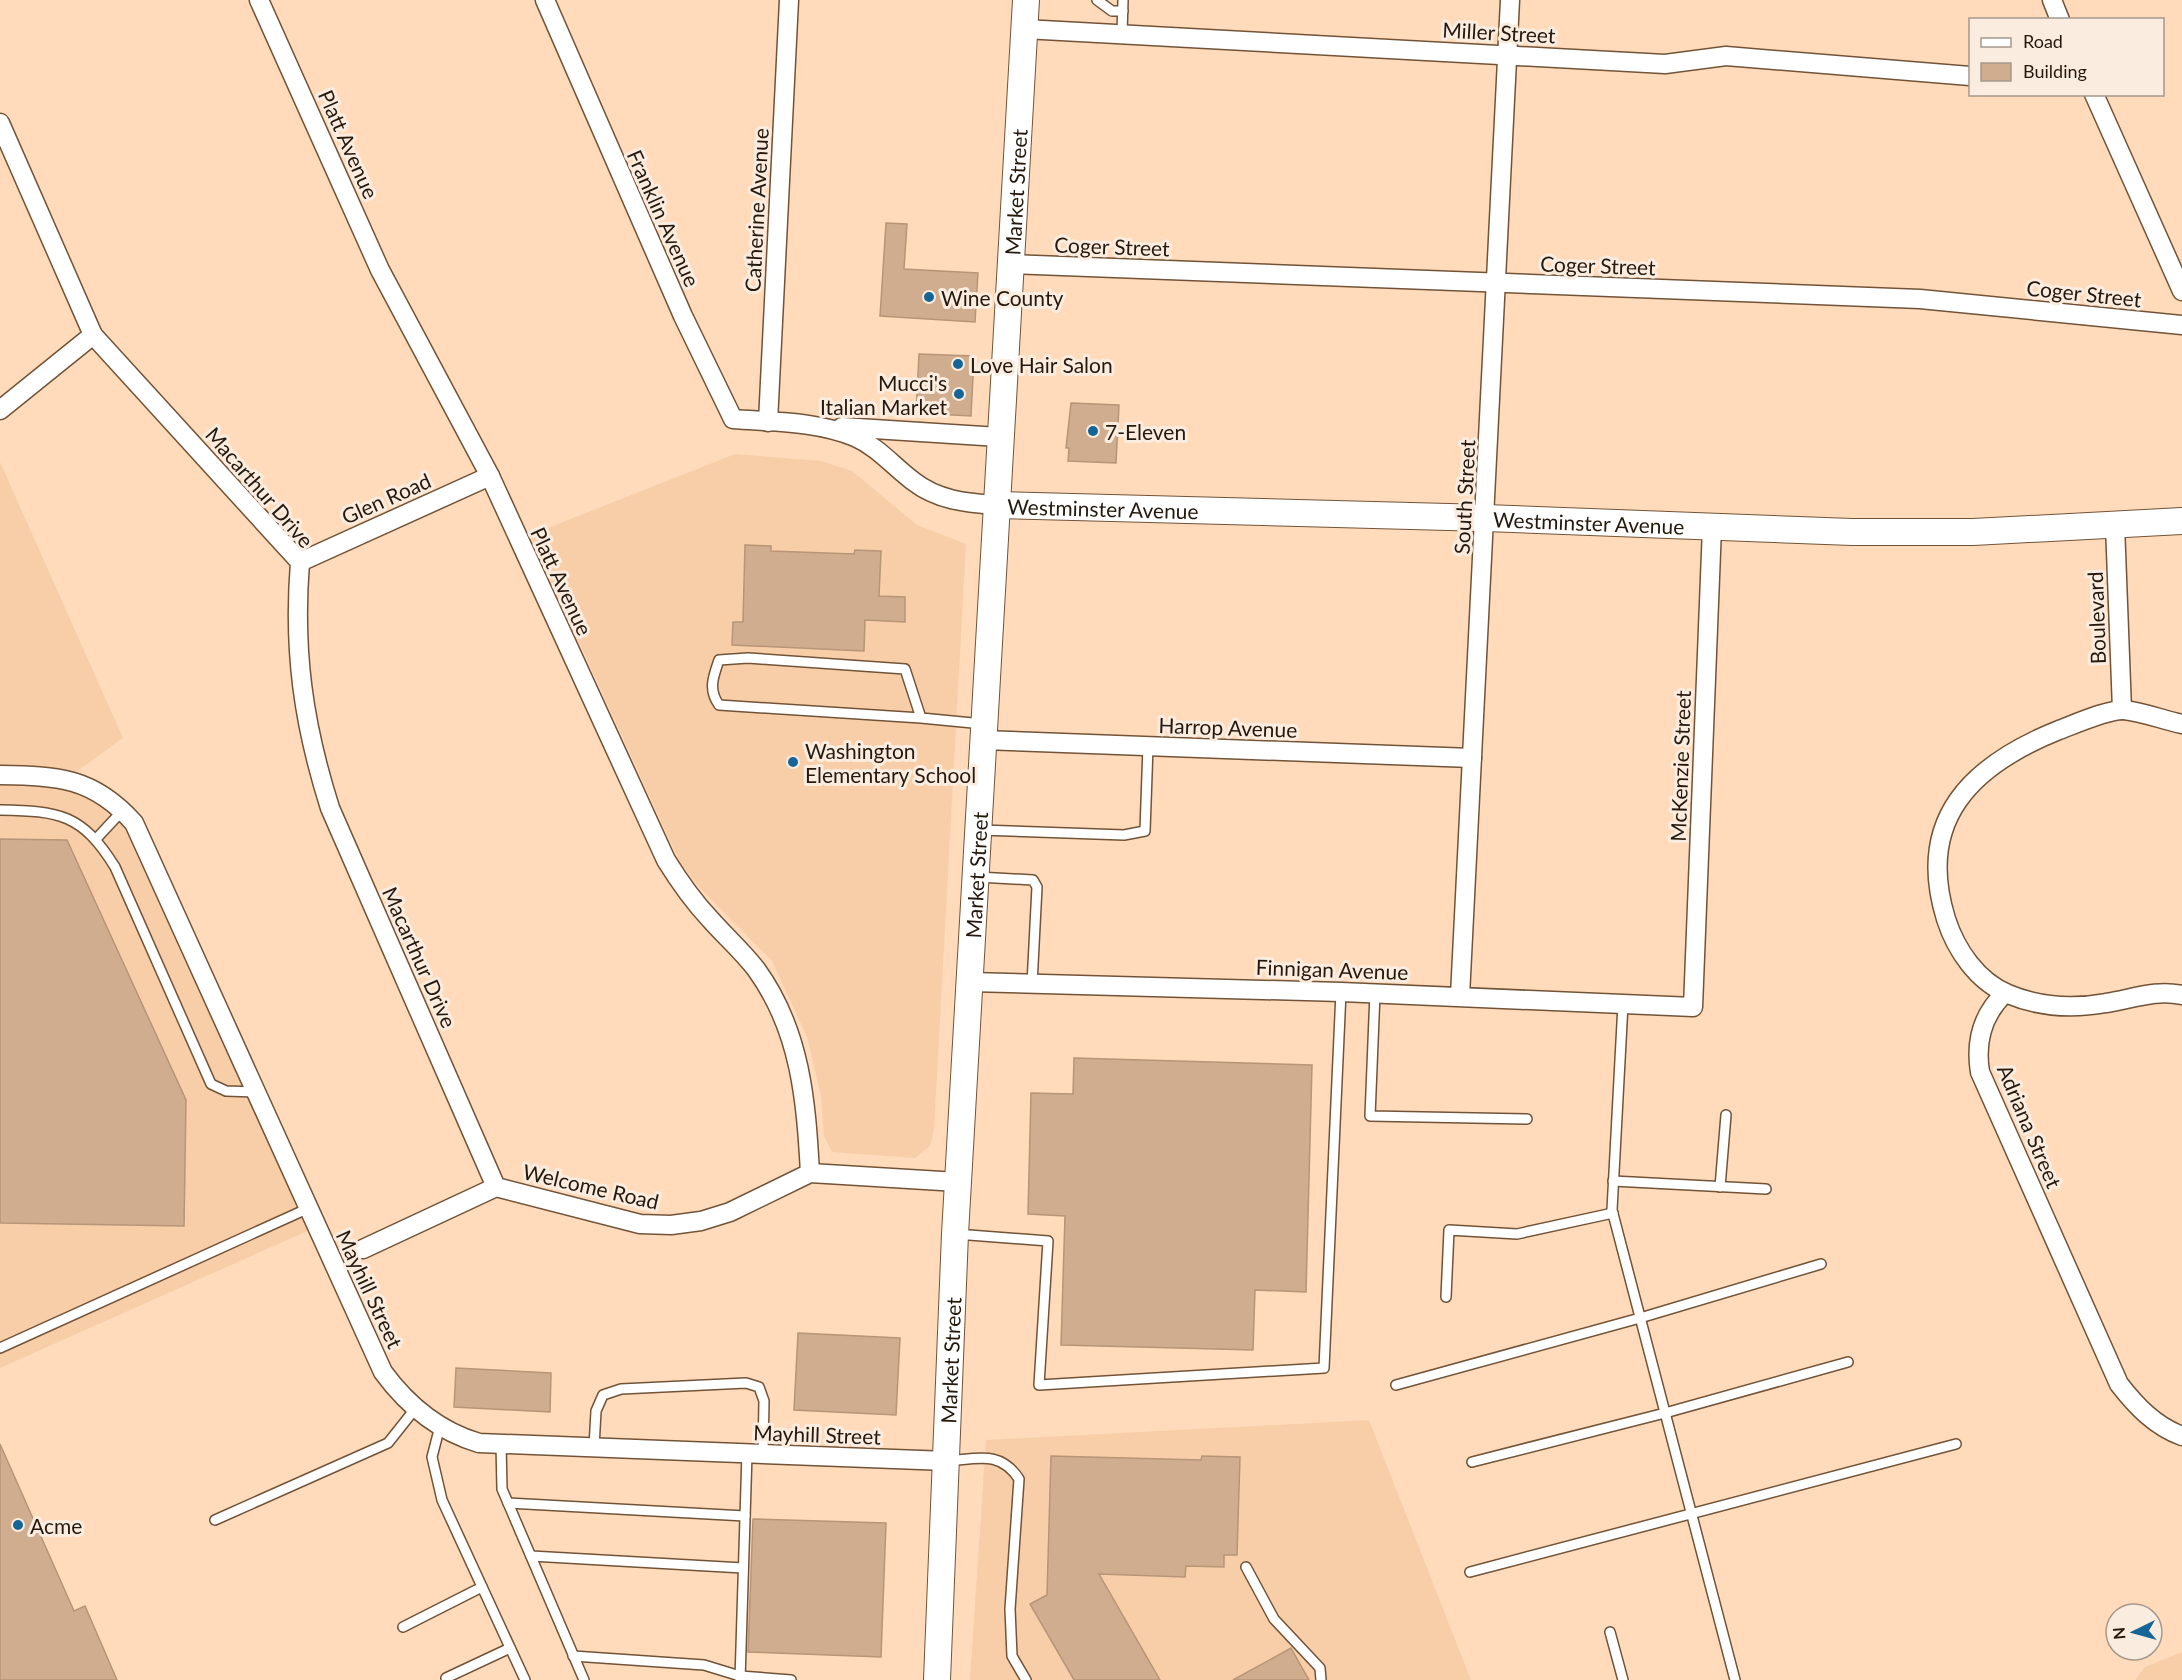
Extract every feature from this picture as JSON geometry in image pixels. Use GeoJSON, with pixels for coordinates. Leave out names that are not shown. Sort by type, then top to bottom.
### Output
{"type":"FeatureCollection","features":[{"type":"Feature","properties":{"kind":"main road","name":"Market Street"},"geometry":{"type":"LineString","coordinates":[[937,1680],[955,1234],[995,506],[1026,0]]}},
{"type":"Feature","properties":{"kind":"main road","name":"Westminster Avenue"},"geometry":{"type":"LineString","coordinates":[[995,506],[1486,518],[1852,532],[1962,532],[2182,521]]}},
{"type":"Feature","properties":{"kind":"street","name":"Platt Avenue"},"geometry":{"type":"LineString","coordinates":[[260,0],[380,270],[490,476],[666,860],[686,891],[757,971],[777,1005],[793,1041],[803,1079],[810,1173]]}},
{"type":"Feature","properties":{"kind":"street","name":"Franklin Avenue"},"geometry":{"type":"LineString","coordinates":[[544,0],[683,316],[733,419],[768,422]]}},
{"type":"Feature","properties":{"kind":"street","name":"Catherine Avenue"},"geometry":{"type":"LineString","coordinates":[[768,422],[789,0]]}},
{"type":"Feature","properties":{"kind":"street","name":"South Street"},"geometry":{"type":"LineString","coordinates":[[1460,996],[1486,518],[1510,0]]}},
{"type":"Feature","properties":{"kind":"street"},"geometry":{"type":"LineString","coordinates":[[2052,0],[2059,18]]}},
{"type":"Feature","properties":{"kind":"street","name":"Miller Street"},"geometry":{"type":"LineString","coordinates":[[1024,28],[1665,64],[1726,56],[1969,76]]}},
{"type":"Feature","properties":{"kind":"street"},"geometry":{"type":"LineString","coordinates":[[2095,96],[2182,291]]}},
{"type":"Feature","properties":{"kind":"street","name":"Macarthur Drive"},"geometry":{"type":"LineString","coordinates":[[0,123],[93,335],[300,562],[297,635],[302,702],[313,755],[326,797],[496,1187]]}},
{"type":"Feature","properties":{"kind":"street","name":"Coger Street"},"geometry":{"type":"LineString","coordinates":[[1011,264],[1920,299],[2182,325]]}},
{"type":"Feature","properties":{"kind":"street"},"geometry":{"type":"LineString","coordinates":[[0,410],[93,335]]}},
{"type":"Feature","properties":{"kind":"street"},"geometry":{"type":"LineString","coordinates":[[768,422],[999,437]]}},
{"type":"Feature","properties":{"kind":"street"},"geometry":{"type":"LineString","coordinates":[[820,426],[870,445],[914,482],[935,494],[959,502],[995,506]]}},
{"type":"Feature","properties":{"kind":"street","name":"Glen Road"},"geometry":{"type":"LineString","coordinates":[[300,562],[490,476]]}},
{"type":"Feature","properties":{"kind":"street","name":"Boulevard"},"geometry":{"type":"LineString","coordinates":[[2115,525],[2122,710]]}},
{"type":"Feature","properties":{"kind":"street","name":"McKenzie Street"},"geometry":{"type":"LineString","coordinates":[[1693,1007],[1712,527]]}},
{"type":"Feature","properties":{"kind":"street"},"geometry":{"type":"LineString","coordinates":[[2182,724],[2122,710],[2077,723],[2009,753],[1971,783],[1955,803],[1943,828],[1937,853],[1936,875],[1949,928],[1959,951],[1977,972],[2006,993],[2028,1002],[2055,1006],[2105,1003],[2153,993],[2182,995]]}},
{"type":"Feature","properties":{"kind":"street","name":"Harrop Avenue"},"geometry":{"type":"LineString","coordinates":[[982,732],[1148,746],[1473,758]]}},
{"type":"Feature","properties":{"kind":"street","name":"Mayhill Street"},"geometry":{"type":"LineString","coordinates":[[0,775],[53,776],[77,781],[97,790],[123,810],[134,823],[384,1372],[398,1392],[415,1409],[440,1426],[469,1440],[501,1444],[947,1461]]}},
{"type":"Feature","properties":{"kind":"street","name":"Finnigan Avenue"},"geometry":{"type":"LineString","coordinates":[[970,982],[1375,993],[1693,1007]]}},
{"type":"Feature","properties":{"kind":"street","name":"Adriana Street"},"geometry":{"type":"LineString","coordinates":[[2006,993],[1986,1017],[1980,1034],[1977,1054],[1980,1072],[2119,1384],[2133,1403],[2153,1420],[2182,1436]]}},
{"type":"Feature","properties":{"kind":"street","name":"Welcome Road"},"geometry":{"type":"LineString","coordinates":[[363,1249],[496,1187],[640,1224],[671,1225],[701,1221],[730,1212],[810,1173],[958,1182]]}},
{"type":"Feature","properties":{"kind":"lane"},"geometry":{"type":"LineString","coordinates":[[1097,0],[1112,11],[1123,12]]}},
{"type":"Feature","properties":{"kind":"lane"},"geometry":{"type":"LineString","coordinates":[[1122,34],[1123,0]]}},
{"type":"Feature","properties":{"kind":"lane"},"geometry":{"type":"LineString","coordinates":[[921,718],[905,669],[748,658],[718,660],[712,680],[712,695],[719,705],[921,718],[982,732]]}},
{"type":"Feature","properties":{"kind":"lane"},"geometry":{"type":"LineString","coordinates":[[977,829],[1124,834],[1145,831],[1148,746]]}},
{"type":"Feature","properties":{"kind":"lane"},"geometry":{"type":"LineString","coordinates":[[0,810],[56,813],[78,824],[96,839],[115,867],[211,1084],[226,1091],[256,1092]]}},
{"type":"Feature","properties":{"kind":"lane"},"geometry":{"type":"LineString","coordinates":[[96,839],[123,810]]}},
{"type":"Feature","properties":{"kind":"lane"},"geometry":{"type":"LineString","coordinates":[[975,876],[1033,880],[1037,887],[1032,984]]}},
{"type":"Feature","properties":{"kind":"lane"},"geometry":{"type":"LineString","coordinates":[[955,1234],[1048,1241],[1039,1385],[1324,1368],[1341,992]]}},
{"type":"Feature","properties":{"kind":"lane"},"geometry":{"type":"LineString","coordinates":[[1375,993],[1370,1116],[1527,1119]]}},
{"type":"Feature","properties":{"kind":"lane"},"geometry":{"type":"LineString","coordinates":[[1623,1004],[1613,1213],[1735,1680]]}},
{"type":"Feature","properties":{"kind":"lane"},"geometry":{"type":"LineString","coordinates":[[1720,1187],[1726,1115]]}},
{"type":"Feature","properties":{"kind":"lane"},"geometry":{"type":"LineString","coordinates":[[1613,1181],[1766,1189]]}},
{"type":"Feature","properties":{"kind":"lane"},"geometry":{"type":"LineString","coordinates":[[0,1348],[309,1208]]}},
{"type":"Feature","properties":{"kind":"lane"},"geometry":{"type":"LineString","coordinates":[[1446,1297],[1449,1230],[1517,1234],[1613,1213]]}},
{"type":"Feature","properties":{"kind":"lane"},"geometry":{"type":"LineString","coordinates":[[1396,1385],[1640,1318],[1821,1264]]}},
{"type":"Feature","properties":{"kind":"lane"},"geometry":{"type":"LineString","coordinates":[[1472,1462],[1665,1413],[1848,1362]]}},
{"type":"Feature","properties":{"kind":"lane"},"geometry":{"type":"LineString","coordinates":[[594,1447],[596,1410],[603,1395],[621,1389],[746,1383],[759,1387],[764,1401],[745,1516],[740,1678]]}},
{"type":"Feature","properties":{"kind":"lane"},"geometry":{"type":"LineString","coordinates":[[215,1520],[388,1443],[415,1409]]}},
{"type":"Feature","properties":{"kind":"lane"},"geometry":{"type":"LineString","coordinates":[[440,1426],[432,1457],[442,1500],[525,1680]]}},
{"type":"Feature","properties":{"kind":"lane"},"geometry":{"type":"LineString","coordinates":[[501,1444],[502,1489],[584,1680]]}},
{"type":"Feature","properties":{"kind":"lane"},"geometry":{"type":"LineString","coordinates":[[1470,1572],[1956,1444]]}},
{"type":"Feature","properties":{"kind":"lane"},"geometry":{"type":"LineString","coordinates":[[947,1461],[996,1458],[1011,1467],[1019,1479],[1010,1609],[1012,1656],[1026,1680]]}},
{"type":"Feature","properties":{"kind":"lane"},"geometry":{"type":"LineString","coordinates":[[508,1503],[745,1516]]}},
{"type":"Feature","properties":{"kind":"lane"},"geometry":{"type":"LineString","coordinates":[[531,1556],[743,1568]]}},
{"type":"Feature","properties":{"kind":"lane"},"geometry":{"type":"LineString","coordinates":[[1246,1567],[1274,1619],[1320,1668],[1321,1680]]}},
{"type":"Feature","properties":{"kind":"lane"},"geometry":{"type":"LineString","coordinates":[[403,1627],[482,1587]]}},
{"type":"Feature","properties":{"kind":"lane"},"geometry":{"type":"LineString","coordinates":[[1610,1632],[1623,1680]]}},
{"type":"Feature","properties":{"kind":"lane"},"geometry":{"type":"LineString","coordinates":[[446,1678],[510,1648]]}},
{"type":"Feature","properties":{"kind":"lane"},"geometry":{"type":"LineString","coordinates":[[573,1656],[704,1665],[740,1678],[791,1680]]}},
{"type":"Feature","properties":{"kind":"shaded area","name":"Washington Elementary School"},"geometry":{"type":"Polygon","coordinates":[[[735,454],[821,461],[852,471],[917,525],[966,544],[934,1130],[930,1146],[915,1158],[832,1152],[824,1136],[821,1096],[807,1037],[772,961],[701,889],[680,863],[530,535],[735,454]]]}},
{"type":"Feature","properties":{"kind":"shaded area"},"geometry":{"type":"Polygon","coordinates":[[[0,462],[123,738],[72,775],[131,816],[321,1225],[0,1368],[0,462]]]}},
{"type":"Feature","properties":{"kind":"shaded area"},"geometry":{"type":"Polygon","coordinates":[[[1369,1420],[1471,1680],[970,1680],[986,1440],[1369,1420]]]}},
{"type":"Feature","properties":{"kind":"shaded area"},"geometry":{"type":"Polygon","coordinates":[[[2182,1652],[2182,1680],[2135,1680],[2145,1667],[2164,1662],[2164,1659],[2182,1652]]]}},
{"type":"Feature","properties":{"kind":"building","name":"Wine County"},"geometry":{"type":"Polygon","coordinates":[[[886,223],[907,224],[904,269],[978,273],[975,322],[880,316],[886,223]]]}},
{"type":"Feature","properties":{"kind":"building"},"geometry":{"type":"Polygon","coordinates":[[[919,354],[974,356],[971,416],[916,413],[919,354]]]}},
{"type":"Feature","properties":{"kind":"building","name":"7-Eleven"},"geometry":{"type":"Polygon","coordinates":[[[1071,403],[1119,405],[1116,463],[1068,461],[1069,448],[1066,448],[1071,403]]]}},
{"type":"Feature","properties":{"kind":"building"},"geometry":{"type":"Polygon","coordinates":[[[745,545],[771,546],[771,551],[854,554],[855,550],[881,551],[879,596],[905,597],[905,622],[865,620],[864,651],[732,645],[733,622],[743,622],[745,545]]]}},
{"type":"Feature","properties":{"kind":"building"},"geometry":{"type":"Polygon","coordinates":[[[0,839],[67,840],[186,1100],[184,1226],[0,1223],[0,839]]]}},
{"type":"Feature","properties":{"kind":"building"},"geometry":{"type":"Polygon","coordinates":[[[1074,1058],[1312,1065],[1306,1292],[1255,1290],[1253,1350],[1061,1345],[1065,1216],[1028,1214],[1031,1093],[1073,1094],[1074,1058]]]}},
{"type":"Feature","properties":{"kind":"building"},"geometry":{"type":"Polygon","coordinates":[[[798,1333],[900,1338],[896,1415],[794,1410],[798,1333]]]}},
{"type":"Feature","properties":{"kind":"building"},"geometry":{"type":"Polygon","coordinates":[[[456,1368],[551,1373],[550,1412],[454,1407],[456,1368]]]}},
{"type":"Feature","properties":{"kind":"building","name":"Acme"},"geometry":{"type":"Polygon","coordinates":[[[0,1444],[74,1611],[85,1606],[117,1680],[0,1680],[0,1444]]]}},
{"type":"Feature","properties":{"kind":"building"},"geometry":{"type":"Polygon","coordinates":[[[1051,1456],[1201,1460],[1202,1456],[1240,1457],[1237,1555],[1224,1555],[1224,1567],[1186,1566],[1185,1577],[1099,1574],[1160,1680],[1074,1680],[1030,1604],[1047,1595],[1051,1456]]]}},
{"type":"Feature","properties":{"kind":"building"},"geometry":{"type":"Polygon","coordinates":[[[753,1519],[886,1523],[881,1657],[748,1652],[753,1519]]]}},
{"type":"Feature","properties":{"kind":"building"},"geometry":{"type":"Polygon","coordinates":[[[1291,1648],[1309,1680],[1233,1680],[1291,1648]]]}},
{"type":"Feature","properties":{"kind":"place","name":"Wine County"},"geometry":{"type":"Point","coordinates":[929,297]}},
{"type":"Feature","properties":{"kind":"place","name":"Love Hair Salon"},"geometry":{"type":"Point","coordinates":[958,364]}},
{"type":"Feature","properties":{"kind":"place","name":"Mucci's Italian Market"},"geometry":{"type":"Point","coordinates":[959,394]}},
{"type":"Feature","properties":{"kind":"place","name":"7-Eleven"},"geometry":{"type":"Point","coordinates":[1093,431]}},
{"type":"Feature","properties":{"kind":"place","name":"Washington Elementary School"},"geometry":{"type":"Point","coordinates":[793,762]}},
{"type":"Feature","properties":{"kind":"place","name":"Acme"},"geometry":{"type":"Point","coordinates":[18,1525]}}]}
